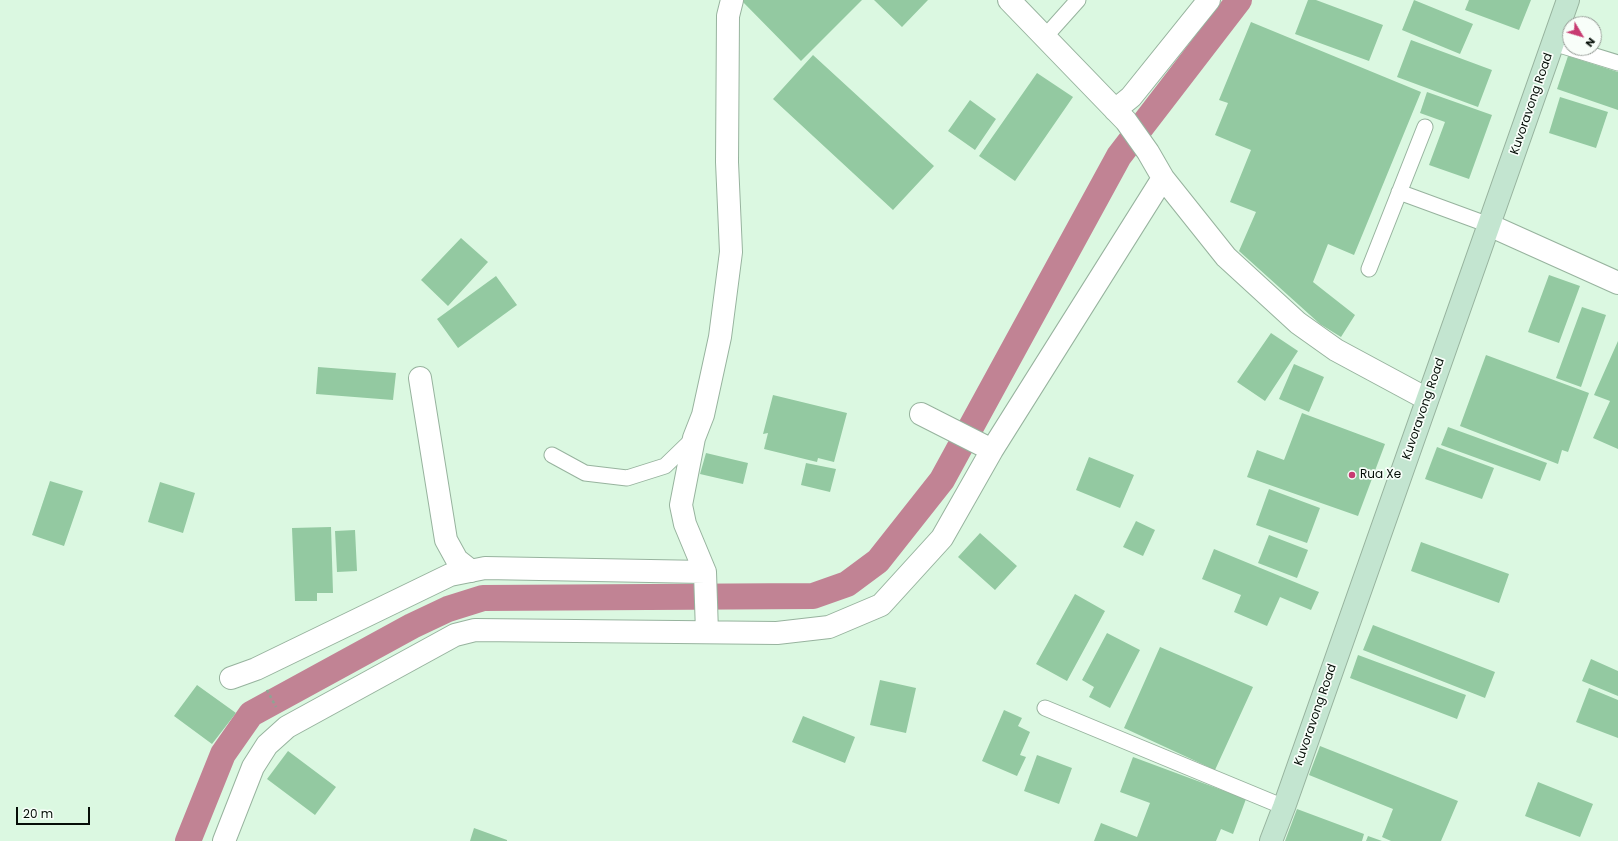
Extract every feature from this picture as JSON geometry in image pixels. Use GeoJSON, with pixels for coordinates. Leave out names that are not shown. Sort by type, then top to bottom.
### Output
{"type":"FeatureCollection","features":[{"type":"Feature","properties":{"kind":"street"},"geometry":{"type":"LineString","coordinates":[[707,632],[705,572],[685,524],[681,505],[694,438],[703,415],[720,337],[731,252],[727,154],[728,16],[732,0]]}},
{"type":"Feature","properties":{"kind":"street"},"geometry":{"type":"LineString","coordinates":[[1009,0],[1044,38],[1121,115],[1148,152],[1163,178],[1226,257],[1298,323],[1336,350],[1428,399]]}},
{"type":"Feature","properties":{"kind":"street"},"geometry":{"type":"LineString","coordinates":[[1121,115],[1131,97],[1209,0]]}},
{"type":"Feature","properties":{"kind":"street","name":"Kuvoravong Road"},"geometry":{"type":"LineString","coordinates":[[1271,841],[1568,0]]}},
{"type":"Feature","properties":{"kind":"street"},"geometry":{"type":"LineString","coordinates":[[224,841],[253,766],[267,745],[287,727],[455,635],[475,630],[777,633],[829,627],[881,605],[942,538],[992,450],[1163,178]]}},
{"type":"Feature","properties":{"kind":"street"},"geometry":{"type":"LineString","coordinates":[[1489,224],[1618,283]]}},
{"type":"Feature","properties":{"kind":"street"},"geometry":{"type":"LineString","coordinates":[[420,378],[446,540],[457,560],[471,571]]}},
{"type":"Feature","properties":{"kind":"street"},"geometry":{"type":"LineString","coordinates":[[921,414],[992,450]]}},
{"type":"Feature","properties":{"kind":"street"},"geometry":{"type":"LineString","coordinates":[[231,678],[256,669],[450,575],[485,568],[705,572]]}},
{"type":"Feature","properties":{"kind":"lane"},"geometry":{"type":"LineString","coordinates":[[1044,38],[1078,0]]}},
{"type":"Feature","properties":{"kind":"lane"},"geometry":{"type":"LineString","coordinates":[[1553,43],[1618,63]]}},
{"type":"Feature","properties":{"kind":"lane"},"geometry":{"type":"LineString","coordinates":[[1369,270],[1425,127]]}},
{"type":"Feature","properties":{"kind":"lane"},"geometry":{"type":"LineString","coordinates":[[1399,192],[1489,224]]}},
{"type":"Feature","properties":{"kind":"lane"},"geometry":{"type":"LineString","coordinates":[[552,455],[585,473],[627,478],[665,466],[694,438]]}},
{"type":"Feature","properties":{"kind":"lane"},"geometry":{"type":"LineString","coordinates":[[1045,708],[1284,807]]}},
{"type":"Feature","properties":{"kind":"path"},"geometry":{"type":"LineString","coordinates":[[256,669],[287,727]]}},
{"type":"Feature","properties":{"kind":"building"},"geometry":{"type":"Polygon","coordinates":[[[741,0],[862,0],[801,61],[741,0]]]}},
{"type":"Feature","properties":{"kind":"building"},"geometry":{"type":"Polygon","coordinates":[[[874,0],[928,0],[902,27],[874,0]]]}},
{"type":"Feature","properties":{"kind":"building"},"geometry":{"type":"Polygon","coordinates":[[[1308,0],[1316,0],[1383,25],[1369,61],[1295,34],[1308,0]]]}},
{"type":"Feature","properties":{"kind":"building"},"geometry":{"type":"Polygon","coordinates":[[[1414,0],[1473,24],[1460,54],[1402,30],[1414,0]]]}},
{"type":"Feature","properties":{"kind":"building"},"geometry":{"type":"Polygon","coordinates":[[[1469,0],[1531,0],[1519,30],[1465,10],[1469,0]]]}},
{"type":"Feature","properties":{"kind":"building"},"geometry":{"type":"Polygon","coordinates":[[[1251,22],[1421,92],[1354,255],[1328,244],[1313,282],[1355,315],[1341,337],[1320,324],[1239,251],[1256,212],[1230,202],[1251,150],[1215,135],[1228,103],[1219,100],[1251,22]]]}},
{"type":"Feature","properties":{"kind":"building"},"geometry":{"type":"Polygon","coordinates":[[[1411,40],[1492,70],[1478,107],[1397,77],[1411,40]]]}},
{"type":"Feature","properties":{"kind":"building"},"geometry":{"type":"Polygon","coordinates":[[[813,55],[934,166],[893,210],[773,99],[813,55]]]}},
{"type":"Feature","properties":{"kind":"building"},"geometry":{"type":"Polygon","coordinates":[[[1568,56],[1618,72],[1618,110],[1557,89],[1568,56]]]}},
{"type":"Feature","properties":{"kind":"building"},"geometry":{"type":"Polygon","coordinates":[[[1037,73],[1073,97],[1015,181],[979,156],[1037,73]]]}},
{"type":"Feature","properties":{"kind":"building"},"geometry":{"type":"Polygon","coordinates":[[[1427,92],[1492,115],[1469,179],[1429,165],[1445,122],[1420,113],[1427,92]]]}},
{"type":"Feature","properties":{"kind":"building"},"geometry":{"type":"Polygon","coordinates":[[[1560,97],[1608,112],[1596,148],[1549,133],[1560,97]]]}},
{"type":"Feature","properties":{"kind":"building"},"geometry":{"type":"Polygon","coordinates":[[[970,100],[996,119],[975,150],[948,131],[970,100]]]}},
{"type":"Feature","properties":{"kind":"building"},"geometry":{"type":"Polygon","coordinates":[[[461,238],[488,262],[448,306],[421,280],[461,238]]]}},
{"type":"Feature","properties":{"kind":"building"},"geometry":{"type":"Polygon","coordinates":[[[1549,275],[1580,286],[1559,343],[1528,332],[1549,275]]]}},
{"type":"Feature","properties":{"kind":"building"},"geometry":{"type":"Polygon","coordinates":[[[496,276],[517,305],[458,348],[437,319],[496,276]]]}},
{"type":"Feature","properties":{"kind":"building"},"geometry":{"type":"Polygon","coordinates":[[[1582,307],[1606,315],[1581,387],[1556,378],[1582,307]]]}},
{"type":"Feature","properties":{"kind":"building"},"geometry":{"type":"Polygon","coordinates":[[[1271,333],[1298,351],[1265,401],[1237,382],[1271,333]]]}},
{"type":"Feature","properties":{"kind":"building"},"geometry":{"type":"Polygon","coordinates":[[[1618,341],[1618,449],[1593,438],[1610,401],[1594,395],[1618,341]]]}},
{"type":"Feature","properties":{"kind":"building"},"geometry":{"type":"Polygon","coordinates":[[[1486,355],[1589,393],[1568,452],[1562,450],[1558,464],[1460,426],[1486,355]]]}},
{"type":"Feature","properties":{"kind":"building"},"geometry":{"type":"Polygon","coordinates":[[[1294,364],[1324,377],[1309,412],[1279,399],[1294,364]]]}},
{"type":"Feature","properties":{"kind":"building"},"geometry":{"type":"Polygon","coordinates":[[[318,367],[396,373],[393,400],[316,394],[318,367]]]}},
{"type":"Feature","properties":{"kind":"building"},"geometry":{"type":"Polygon","coordinates":[[[773,395],[847,413],[834,462],[818,458],[817,462],[764,449],[768,433],[763,434],[773,395]]]}},
{"type":"Feature","properties":{"kind":"building"},"geometry":{"type":"Polygon","coordinates":[[[1302,413],[1385,444],[1358,516],[1247,477],[1257,450],[1284,460],[1302,413]]]}},
{"type":"Feature","properties":{"kind":"building"},"geometry":{"type":"Polygon","coordinates":[[[1448,427],[1547,463],[1540,481],[1441,445],[1448,427]]]}},
{"type":"Feature","properties":{"kind":"building"},"geometry":{"type":"Polygon","coordinates":[[[1437,447],[1494,468],[1482,499],[1425,479],[1437,447]]]}},
{"type":"Feature","properties":{"kind":"building"},"geometry":{"type":"Polygon","coordinates":[[[706,453],[748,463],[743,484],[700,474],[706,453]]]}},
{"type":"Feature","properties":{"kind":"building"},"geometry":{"type":"Polygon","coordinates":[[[1089,457],[1134,475],[1120,508],[1076,490],[1089,457]]]}},
{"type":"Feature","properties":{"kind":"building"},"geometry":{"type":"Polygon","coordinates":[[[806,463],[836,469],[830,492],[801,485],[806,463]]]}},
{"type":"Feature","properties":{"kind":"building"},"geometry":{"type":"Polygon","coordinates":[[[50,481],[83,491],[64,546],[32,535],[50,481]]]}},
{"type":"Feature","properties":{"kind":"building"},"geometry":{"type":"Polygon","coordinates":[[[160,482],[195,493],[183,533],[148,522],[160,482]]]}},
{"type":"Feature","properties":{"kind":"building"},"geometry":{"type":"Polygon","coordinates":[[[1269,489],[1320,508],[1307,543],[1256,525],[1269,489]]]}},
{"type":"Feature","properties":{"kind":"building"},"geometry":{"type":"Polygon","coordinates":[[[1136,521],[1155,530],[1143,556],[1123,547],[1136,521]]]}},
{"type":"Feature","properties":{"kind":"building"},"geometry":{"type":"Polygon","coordinates":[[[331,527],[333,593],[317,593],[317,601],[295,601],[292,528],[331,527]]]}},
{"type":"Feature","properties":{"kind":"building"},"geometry":{"type":"Polygon","coordinates":[[[355,530],[357,571],[337,572],[335,531],[355,530]]]}},
{"type":"Feature","properties":{"kind":"building"},"geometry":{"type":"Polygon","coordinates":[[[980,533],[1017,566],[995,590],[958,557],[980,533]]]}},
{"type":"Feature","properties":{"kind":"building"},"geometry":{"type":"Polygon","coordinates":[[[1269,535],[1308,550],[1297,578],[1258,563],[1269,535]]]}},
{"type":"Feature","properties":{"kind":"building"},"geometry":{"type":"Polygon","coordinates":[[[1421,542],[1509,574],[1499,603],[1411,571],[1421,542]]]}},
{"type":"Feature","properties":{"kind":"building"},"geometry":{"type":"Polygon","coordinates":[[[1214,549],[1319,592],[1311,610],[1280,597],[1267,626],[1234,612],[1241,595],[1202,579],[1214,549]]]}},
{"type":"Feature","properties":{"kind":"building"},"geometry":{"type":"Polygon","coordinates":[[[1075,594],[1105,611],[1067,681],[1036,664],[1075,594]]]}},
{"type":"Feature","properties":{"kind":"building"},"geometry":{"type":"Polygon","coordinates":[[[1373,625],[1495,672],[1485,698],[1363,650],[1373,625]]]}},
{"type":"Feature","properties":{"kind":"building"},"geometry":{"type":"Polygon","coordinates":[[[1107,633],[1140,650],[1110,708],[1089,697],[1094,687],[1082,680],[1107,633]]]}},
{"type":"Feature","properties":{"kind":"building"},"geometry":{"type":"Polygon","coordinates":[[[1160,647],[1253,687],[1215,770],[1124,728],[1160,647]]]}},
{"type":"Feature","properties":{"kind":"building"},"geometry":{"type":"Polygon","coordinates":[[[1358,655],[1466,695],[1457,719],[1350,678],[1358,655]]]}},
{"type":"Feature","properties":{"kind":"building"},"geometry":{"type":"Polygon","coordinates":[[[1591,659],[1618,671],[1618,696],[1582,681],[1591,659]]]}},
{"type":"Feature","properties":{"kind":"building"},"geometry":{"type":"Polygon","coordinates":[[[880,680],[916,688],[906,733],[870,725],[880,680]]]}},
{"type":"Feature","properties":{"kind":"building"},"geometry":{"type":"Polygon","coordinates":[[[197,685],[236,713],[212,744],[174,716],[197,685]]]}},
{"type":"Feature","properties":{"kind":"building"},"geometry":{"type":"Polygon","coordinates":[[[1589,688],[1618,700],[1618,738],[1576,722],[1589,688]]]}},
{"type":"Feature","properties":{"kind":"building"},"geometry":{"type":"Polygon","coordinates":[[[1004,710],[1022,718],[1018,726],[1030,732],[1020,755],[1026,757],[1017,776],[982,761],[1004,710]]]}},
{"type":"Feature","properties":{"kind":"building"},"geometry":{"type":"Polygon","coordinates":[[[803,716],[855,737],[845,763],[792,742],[803,716]]]}},
{"type":"Feature","properties":{"kind":"building"},"geometry":{"type":"Polygon","coordinates":[[[1320,746],[1458,801],[1441,841],[1391,841],[1382,837],[1393,809],[1309,775],[1320,746]]]}},
{"type":"Feature","properties":{"kind":"building"},"geometry":{"type":"Polygon","coordinates":[[[288,751],[336,787],[315,815],[267,779],[288,751]]]}},
{"type":"Feature","properties":{"kind":"building"},"geometry":{"type":"Polygon","coordinates":[[[1037,755],[1072,768],[1059,804],[1024,791],[1037,755]]]}},
{"type":"Feature","properties":{"kind":"building"},"geometry":{"type":"Polygon","coordinates":[[[1133,757],[1246,799],[1233,834],[1221,829],[1216,841],[1094,841],[1101,823],[1137,837],[1150,803],[1120,792],[1133,757]]]}},
{"type":"Feature","properties":{"kind":"building"},"geometry":{"type":"Polygon","coordinates":[[[1538,782],[1593,804],[1580,837],[1525,816],[1538,782]]]}},
{"type":"Feature","properties":{"kind":"building"},"geometry":{"type":"Polygon","coordinates":[[[1297,809],[1364,834],[1362,841],[1285,841],[1297,809]]]}},
{"type":"Feature","properties":{"kind":"building"},"geometry":{"type":"Polygon","coordinates":[[[474,828],[507,840],[507,841],[470,841],[474,828]]]}},
{"type":"Feature","properties":{"kind":"building"},"geometry":{"type":"Polygon","coordinates":[[[1368,836],[1382,841],[1366,841],[1368,836]]]}},
{"type":"Feature","properties":{"kind":"waterway"},"geometry":{"type":"LineString","coordinates":[[188,841],[223,754],[251,714],[412,626],[448,609],[483,598],[813,596],[847,584],[878,561],[942,480],[1119,156],[1239,0]]}},
{"type":"Feature","properties":{"kind":"place","name":"Rua Xe"},"geometry":{"type":"Point","coordinates":[1352,475]}}]}
